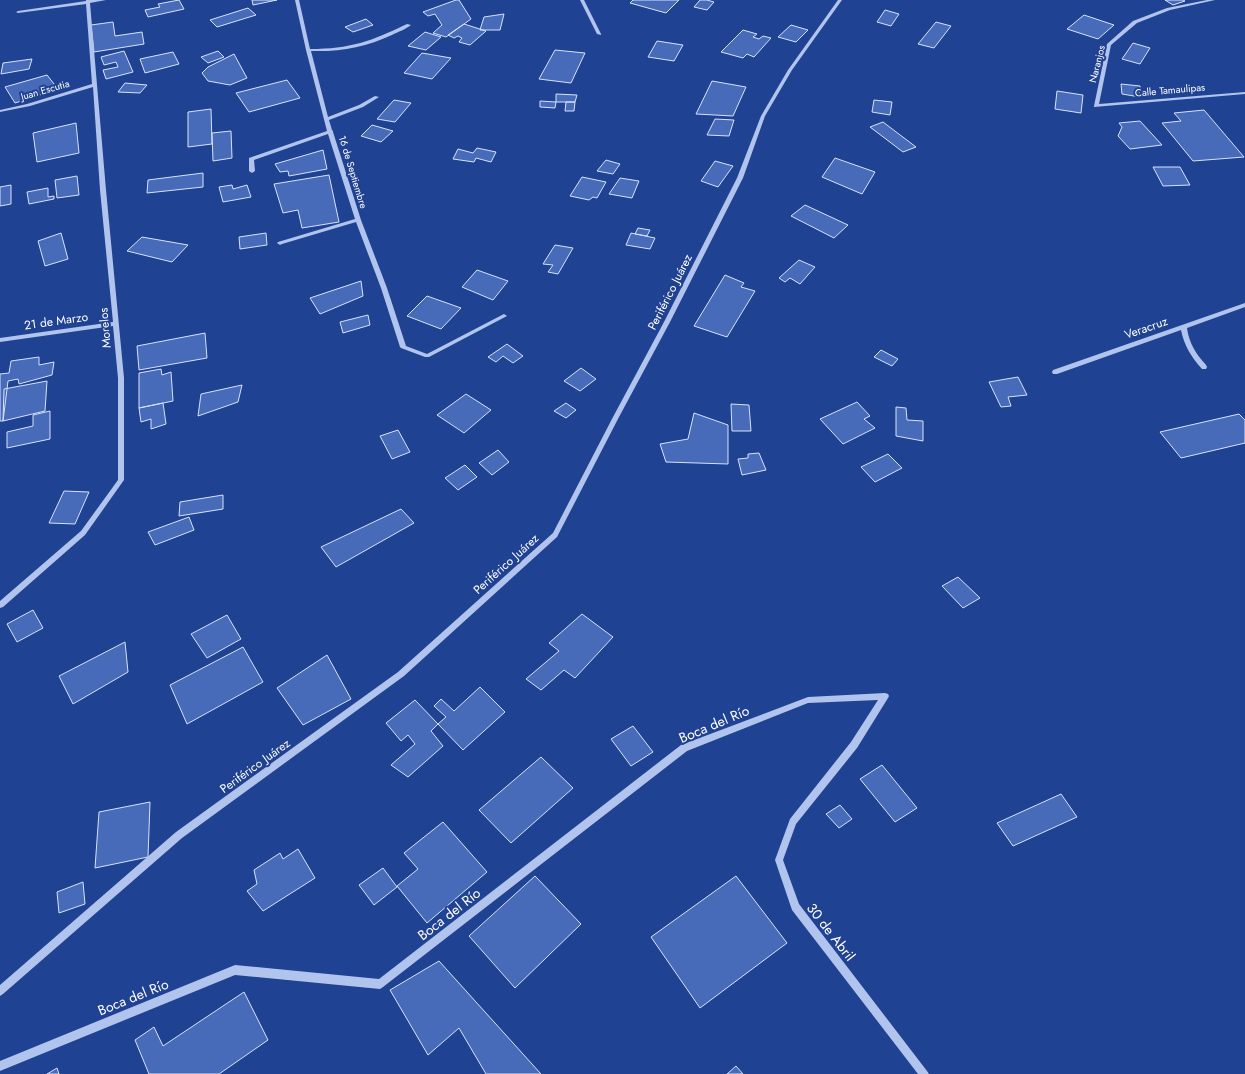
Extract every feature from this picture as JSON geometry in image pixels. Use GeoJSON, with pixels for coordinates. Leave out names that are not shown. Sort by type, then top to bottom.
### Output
{"type":"FeatureCollection","features":[{"type":"Feature","properties":{"kind":"street"},"geometry":{"type":"LineString","coordinates":[[18,12],[88,1],[104,0]]}},
{"type":"Feature","properties":{"kind":"street","name":"16 de Septiembre"},"geometry":{"type":"LineString","coordinates":[[297,0],[326,119],[358,220],[384,288],[403,346],[427,356],[504,316]]}},
{"type":"Feature","properties":{"kind":"street"},"geometry":{"type":"LineString","coordinates":[[582,0],[599,34]]}},
{"type":"Feature","properties":{"kind":"street","name":"Periférico Juárez"},"geometry":{"type":"LineString","coordinates":[[0,991],[179,835],[401,674],[555,535],[667,322],[740,178],[763,116],[790,70],[840,0]]}},
{"type":"Feature","properties":{"kind":"street","name":"Naranjos"},"geometry":{"type":"LineString","coordinates":[[1096,106],[1109,45],[1136,22],[1169,9],[1213,0]]}},
{"type":"Feature","properties":{"kind":"street","name":"Morelos"},"geometry":{"type":"LineString","coordinates":[[0,605],[83,533],[121,480],[120,378],[88,1]]}},
{"type":"Feature","properties":{"kind":"street"},"geometry":{"type":"LineString","coordinates":[[308,50],[331,51],[353,48],[377,41],[409,25]]}},
{"type":"Feature","properties":{"kind":"street","name":"Juan Escutia"},"geometry":{"type":"LineString","coordinates":[[0,111],[28,105],[95,85]]}},
{"type":"Feature","properties":{"kind":"street","name":"Calle Tamaulipas"},"geometry":{"type":"LineString","coordinates":[[1096,106],[1245,93]]}},
{"type":"Feature","properties":{"kind":"street"},"geometry":{"type":"LineString","coordinates":[[326,119],[361,106],[377,97]]}},
{"type":"Feature","properties":{"kind":"street"},"geometry":{"type":"LineString","coordinates":[[252,171],[251,159],[331,131]]}},
{"type":"Feature","properties":{"kind":"street"},"geometry":{"type":"LineString","coordinates":[[280,243],[358,220]]}},
{"type":"Feature","properties":{"kind":"street","name":"Veracruz"},"geometry":{"type":"LineString","coordinates":[[1055,372],[1245,305]]}},
{"type":"Feature","properties":{"kind":"street","name":"21 de Marzo"},"geometry":{"type":"LineString","coordinates":[[0,340],[115,324]]}},
{"type":"Feature","properties":{"kind":"street"},"geometry":{"type":"LineString","coordinates":[[1184,327],[1185,336],[1192,354],[1204,367]]}},
{"type":"Feature","properties":{"kind":"street","name":"Boca del Río"},"geometry":{"type":"LineString","coordinates":[[0,1066],[235,970],[380,984],[684,748],[808,700],[885,696]]}},
{"type":"Feature","properties":{"kind":"street","name":"30 de Abril"},"geometry":{"type":"LineString","coordinates":[[885,696],[854,745],[792,822],[779,860],[795,908],[924,1074]]}},
{"type":"Feature","properties":{"kind":"building"},"geometry":{"type":"Polygon","coordinates":[[[179,0],[184,9],[148,17],[145,10],[160,7],[158,4],[179,0]]]}},
{"type":"Feature","properties":{"kind":"building"},"geometry":{"type":"Polygon","coordinates":[[[252,0],[277,0],[253,5],[252,0]]]}},
{"type":"Feature","properties":{"kind":"building"},"geometry":{"type":"Polygon","coordinates":[[[459,0],[471,19],[446,37],[433,33],[442,25],[435,14],[428,16],[423,12],[459,0]]]}},
{"type":"Feature","properties":{"kind":"building"},"geometry":{"type":"Polygon","coordinates":[[[633,0],[679,0],[666,13],[630,3],[633,0]]]}},
{"type":"Feature","properties":{"kind":"building"},"geometry":{"type":"Polygon","coordinates":[[[700,0],[714,2],[707,10],[694,7],[700,0]]]}},
{"type":"Feature","properties":{"kind":"building"},"geometry":{"type":"Polygon","coordinates":[[[1165,0],[1183,0],[1185,1],[1173,5],[1165,0]]]}},
{"type":"Feature","properties":{"kind":"building"},"geometry":{"type":"Polygon","coordinates":[[[248,8],[256,15],[217,27],[210,20],[248,8]]]}},
{"type":"Feature","properties":{"kind":"building"},"geometry":{"type":"Polygon","coordinates":[[[885,10],[899,14],[891,26],[877,22],[885,10]]]}},
{"type":"Feature","properties":{"kind":"building"},"geometry":{"type":"Polygon","coordinates":[[[504,14],[500,30],[480,30],[484,17],[504,14]]]}},
{"type":"Feature","properties":{"kind":"building"},"geometry":{"type":"Polygon","coordinates":[[[1084,15],[1114,25],[1098,39],[1067,29],[1084,15]]]}},
{"type":"Feature","properties":{"kind":"building"},"geometry":{"type":"Polygon","coordinates":[[[366,19],[373,25],[353,32],[345,27],[366,19]]]}},
{"type":"Feature","properties":{"kind":"building"},"geometry":{"type":"Polygon","coordinates":[[[113,22],[115,36],[142,32],[144,44],[94,52],[91,25],[113,22]]]}},
{"type":"Feature","properties":{"kind":"building"},"geometry":{"type":"Polygon","coordinates":[[[936,22],[951,26],[934,48],[918,44],[936,22]]]}},
{"type":"Feature","properties":{"kind":"building"},"geometry":{"type":"Polygon","coordinates":[[[464,24],[486,31],[470,45],[459,42],[462,38],[458,36],[454,38],[448,35],[464,24]]]}},
{"type":"Feature","properties":{"kind":"building"},"geometry":{"type":"Polygon","coordinates":[[[791,25],[808,30],[796,42],[778,37],[791,25]]]}},
{"type":"Feature","properties":{"kind":"building"},"geometry":{"type":"Polygon","coordinates":[[[743,30],[757,34],[753,37],[759,39],[763,36],[771,38],[754,57],[747,54],[743,58],[721,52],[743,30]]]}},
{"type":"Feature","properties":{"kind":"building"},"geometry":{"type":"Polygon","coordinates":[[[425,32],[441,37],[426,50],[408,46],[425,32]]]}},
{"type":"Feature","properties":{"kind":"building"},"geometry":{"type":"Polygon","coordinates":[[[657,41],[683,45],[674,61],[648,57],[657,41]]]}},
{"type":"Feature","properties":{"kind":"building"},"geometry":{"type":"Polygon","coordinates":[[[1133,43],[1150,48],[1140,64],[1122,59],[1133,43]]]}},
{"type":"Feature","properties":{"kind":"building"},"geometry":{"type":"Polygon","coordinates":[[[555,50],[585,53],[571,83],[539,79],[555,50]]]}},
{"type":"Feature","properties":{"kind":"building"},"geometry":{"type":"Polygon","coordinates":[[[124,51],[133,72],[106,79],[103,70],[118,67],[116,62],[104,65],[101,57],[124,51]]]}},
{"type":"Feature","properties":{"kind":"building"},"geometry":{"type":"Polygon","coordinates":[[[218,51],[224,57],[208,63],[201,57],[218,51]]]}},
{"type":"Feature","properties":{"kind":"building"},"geometry":{"type":"Polygon","coordinates":[[[173,52],[179,64],[145,73],[140,59],[173,52]]]}},
{"type":"Feature","properties":{"kind":"building"},"geometry":{"type":"Polygon","coordinates":[[[422,53],[451,58],[432,79],[404,73],[422,53]]]}},
{"type":"Feature","properties":{"kind":"building"},"geometry":{"type":"Polygon","coordinates":[[[234,54],[247,78],[230,85],[208,81],[202,73],[208,67],[234,54]]]}},
{"type":"Feature","properties":{"kind":"building"},"geometry":{"type":"Polygon","coordinates":[[[32,59],[29,69],[1,74],[3,63],[32,59]]]}},
{"type":"Feature","properties":{"kind":"building"},"geometry":{"type":"Polygon","coordinates":[[[47,75],[58,89],[15,103],[5,87],[47,75]]]}},
{"type":"Feature","properties":{"kind":"building"},"geometry":{"type":"Polygon","coordinates":[[[287,80],[300,98],[249,112],[236,93],[287,80]]]}},
{"type":"Feature","properties":{"kind":"building"},"geometry":{"type":"Polygon","coordinates":[[[712,81],[746,87],[733,116],[696,114],[712,81]]]}},
{"type":"Feature","properties":{"kind":"building"},"geometry":{"type":"Polygon","coordinates":[[[125,83],[147,85],[140,93],[118,92],[125,83]]]}},
{"type":"Feature","properties":{"kind":"building"},"geometry":{"type":"Polygon","coordinates":[[[1121,84],[1140,86],[1140,97],[1122,94],[1121,84]]]}},
{"type":"Feature","properties":{"kind":"building"},"geometry":{"type":"Polygon","coordinates":[[[1057,91],[1083,95],[1081,113],[1055,109],[1057,91]]]}},
{"type":"Feature","properties":{"kind":"building"},"geometry":{"type":"Polygon","coordinates":[[[556,94],[577,95],[575,102],[556,102],[556,94]]]}},
{"type":"Feature","properties":{"kind":"building"},"geometry":{"type":"Polygon","coordinates":[[[394,100],[411,103],[395,122],[377,119],[394,100]]]}},
{"type":"Feature","properties":{"kind":"building"},"geometry":{"type":"Polygon","coordinates":[[[874,100],[892,102],[890,115],[872,112],[874,100]]]}},
{"type":"Feature","properties":{"kind":"building"},"geometry":{"type":"Polygon","coordinates":[[[540,101],[556,102],[555,108],[540,107],[540,101]]]}},
{"type":"Feature","properties":{"kind":"building"},"geometry":{"type":"Polygon","coordinates":[[[566,102],[575,102],[574,111],[565,111],[566,102]]]}},
{"type":"Feature","properties":{"kind":"building"},"geometry":{"type":"Polygon","coordinates":[[[211,109],[212,144],[188,147],[188,112],[211,109]]]}},
{"type":"Feature","properties":{"kind":"building"},"geometry":{"type":"Polygon","coordinates":[[[1204,110],[1244,157],[1193,161],[1162,123],[1181,121],[1174,113],[1204,110]]]}},
{"type":"Feature","properties":{"kind":"building"},"geometry":{"type":"Polygon","coordinates":[[[715,119],[734,120],[729,136],[707,135],[715,119]]]}},
{"type":"Feature","properties":{"kind":"building"},"geometry":{"type":"Polygon","coordinates":[[[1140,121],[1162,145],[1130,149],[1118,136],[1122,127],[1119,123],[1140,121]]]}},
{"type":"Feature","properties":{"kind":"building"},"geometry":{"type":"Polygon","coordinates":[[[883,122],[916,147],[903,152],[870,127],[883,122]]]}},
{"type":"Feature","properties":{"kind":"building"},"geometry":{"type":"Polygon","coordinates":[[[76,123],[79,153],[37,162],[33,133],[76,123]]]}},
{"type":"Feature","properties":{"kind":"building"},"geometry":{"type":"Polygon","coordinates":[[[372,125],[393,131],[381,142],[361,136],[372,125]]]}},
{"type":"Feature","properties":{"kind":"building"},"geometry":{"type":"Polygon","coordinates":[[[231,131],[232,158],[213,161],[212,133],[231,131]]]}},
{"type":"Feature","properties":{"kind":"building"},"geometry":{"type":"Polygon","coordinates":[[[477,148],[496,152],[491,162],[476,158],[474,162],[453,159],[458,149],[473,153],[477,148]]]}},
{"type":"Feature","properties":{"kind":"building"},"geometry":{"type":"Polygon","coordinates":[[[323,150],[327,169],[289,176],[288,171],[280,172],[275,164],[323,150]]]}},
{"type":"Feature","properties":{"kind":"building"},"geometry":{"type":"Polygon","coordinates":[[[835,158],[875,172],[862,194],[822,177],[835,158]]]}},
{"type":"Feature","properties":{"kind":"building"},"geometry":{"type":"Polygon","coordinates":[[[606,160],[620,164],[613,174],[597,171],[606,160]]]}},
{"type":"Feature","properties":{"kind":"building"},"geometry":{"type":"Polygon","coordinates":[[[715,161],[733,166],[718,187],[701,181],[715,161]]]}},
{"type":"Feature","properties":{"kind":"building"},"geometry":{"type":"Polygon","coordinates":[[[1153,167],[1180,167],[1190,185],[1163,186],[1153,167]]]}},
{"type":"Feature","properties":{"kind":"building"},"geometry":{"type":"Polygon","coordinates":[[[203,173],[203,187],[147,193],[148,180],[203,173]]]}},
{"type":"Feature","properties":{"kind":"building"},"geometry":{"type":"Polygon","coordinates":[[[329,175],[339,222],[302,228],[298,210],[283,213],[274,184],[329,175]]]}},
{"type":"Feature","properties":{"kind":"building"},"geometry":{"type":"Polygon","coordinates":[[[77,176],[79,195],[57,198],[55,180],[77,176]]]}},
{"type":"Feature","properties":{"kind":"building"},"geometry":{"type":"Polygon","coordinates":[[[582,177],[606,182],[597,198],[593,197],[589,200],[570,196],[582,177]]]}},
{"type":"Feature","properties":{"kind":"building"},"geometry":{"type":"Polygon","coordinates":[[[620,178],[639,181],[632,198],[609,194],[620,178]]]}},
{"type":"Feature","properties":{"kind":"building"},"geometry":{"type":"Polygon","coordinates":[[[11,185],[11,204],[0,206],[0,187],[11,185]]]}},
{"type":"Feature","properties":{"kind":"building"},"geometry":{"type":"Polygon","coordinates":[[[232,185],[233,189],[247,185],[251,197],[223,202],[219,187],[232,185]]]}},
{"type":"Feature","properties":{"kind":"building"},"geometry":{"type":"Polygon","coordinates":[[[48,188],[48,197],[54,196],[54,199],[29,204],[27,192],[48,188]]]}},
{"type":"Feature","properties":{"kind":"building"},"geometry":{"type":"Polygon","coordinates":[[[805,205],[848,225],[834,238],[791,216],[805,205]]]}},
{"type":"Feature","properties":{"kind":"building"},"geometry":{"type":"Polygon","coordinates":[[[638,228],[650,230],[647,236],[635,234],[638,228]]]}},
{"type":"Feature","properties":{"kind":"building"},"geometry":{"type":"Polygon","coordinates":[[[61,233],[68,259],[45,266],[38,241],[61,233]]]}},
{"type":"Feature","properties":{"kind":"building"},"geometry":{"type":"Polygon","coordinates":[[[266,233],[267,245],[240,249],[239,237],[266,233]]]}},
{"type":"Feature","properties":{"kind":"building"},"geometry":{"type":"Polygon","coordinates":[[[631,233],[655,238],[650,249],[626,245],[631,233]]]}},
{"type":"Feature","properties":{"kind":"building"},"geometry":{"type":"Polygon","coordinates":[[[142,237],[188,245],[172,262],[127,251],[142,237]]]}},
{"type":"Feature","properties":{"kind":"building"},"geometry":{"type":"Polygon","coordinates":[[[555,245],[573,248],[558,274],[548,272],[553,265],[543,264],[555,245]]]}},
{"type":"Feature","properties":{"kind":"building"},"geometry":{"type":"Polygon","coordinates":[[[799,260],[815,267],[800,284],[790,278],[785,282],[779,278],[799,260]]]}},
{"type":"Feature","properties":{"kind":"building"},"geometry":{"type":"Polygon","coordinates":[[[477,270],[508,281],[493,300],[462,287],[477,270]]]}},
{"type":"Feature","properties":{"kind":"building"},"geometry":{"type":"Polygon","coordinates":[[[725,275],[744,283],[741,287],[755,291],[727,337],[694,326],[725,275]]]}},
{"type":"Feature","properties":{"kind":"building"},"geometry":{"type":"Polygon","coordinates":[[[361,281],[363,296],[320,314],[310,298],[361,281]]]}},
{"type":"Feature","properties":{"kind":"building"},"geometry":{"type":"Polygon","coordinates":[[[427,296],[461,308],[441,329],[407,316],[427,296]]]}},
{"type":"Feature","properties":{"kind":"building"},"geometry":{"type":"Polygon","coordinates":[[[368,315],[370,325],[343,333],[340,322],[368,315]]]}},
{"type":"Feature","properties":{"kind":"building"},"geometry":{"type":"Polygon","coordinates":[[[205,333],[207,358],[139,370],[137,346],[205,333]]]}},
{"type":"Feature","properties":{"kind":"building"},"geometry":{"type":"Polygon","coordinates":[[[507,344],[523,356],[513,363],[503,356],[496,362],[488,357],[507,344]]]}},
{"type":"Feature","properties":{"kind":"building"},"geometry":{"type":"Polygon","coordinates":[[[881,350],[898,359],[892,366],[874,357],[881,350]]]}},
{"type":"Feature","properties":{"kind":"building"},"geometry":{"type":"Polygon","coordinates":[[[39,357],[39,365],[54,362],[52,375],[19,384],[18,379],[8,381],[3,421],[0,421],[0,374],[9,373],[11,361],[39,357]]]}},
{"type":"Feature","properties":{"kind":"building"},"geometry":{"type":"Polygon","coordinates":[[[581,368],[596,379],[580,391],[564,381],[581,368]]]}},
{"type":"Feature","properties":{"kind":"building"},"geometry":{"type":"Polygon","coordinates":[[[161,369],[162,375],[171,372],[173,401],[139,408],[139,373],[161,369]]]}},
{"type":"Feature","properties":{"kind":"building"},"geometry":{"type":"Polygon","coordinates":[[[1018,377],[1027,395],[1008,397],[1011,406],[1001,407],[989,382],[1018,377]]]}},
{"type":"Feature","properties":{"kind":"building"},"geometry":{"type":"Polygon","coordinates":[[[47,381],[45,411],[3,421],[4,389],[47,381]]]}},
{"type":"Feature","properties":{"kind":"building"},"geometry":{"type":"Polygon","coordinates":[[[242,385],[238,402],[198,416],[201,394],[242,385]]]}},
{"type":"Feature","properties":{"kind":"building"},"geometry":{"type":"Polygon","coordinates":[[[466,394],[491,410],[464,433],[437,415],[466,394]]]}},
{"type":"Feature","properties":{"kind":"building"},"geometry":{"type":"Polygon","coordinates":[[[857,402],[870,416],[864,419],[875,428],[843,444],[820,419],[857,402]]]}},
{"type":"Feature","properties":{"kind":"building"},"geometry":{"type":"Polygon","coordinates":[[[163,403],[166,424],[151,429],[151,419],[141,422],[139,408],[163,403]]]}},
{"type":"Feature","properties":{"kind":"building"},"geometry":{"type":"Polygon","coordinates":[[[566,403],[576,410],[566,418],[554,411],[566,403]]]}},
{"type":"Feature","properties":{"kind":"building"},"geometry":{"type":"Polygon","coordinates":[[[731,404],[749,405],[751,431],[732,431],[731,404]]]}},
{"type":"Feature","properties":{"kind":"building"},"geometry":{"type":"Polygon","coordinates":[[[896,407],[906,408],[907,420],[923,421],[923,441],[896,436],[896,407]]]}},
{"type":"Feature","properties":{"kind":"building"},"geometry":{"type":"Polygon","coordinates":[[[50,411],[50,439],[7,448],[7,432],[33,426],[33,415],[50,411]]]}},
{"type":"Feature","properties":{"kind":"building"},"geometry":{"type":"Polygon","coordinates":[[[694,413],[728,425],[728,464],[666,462],[660,444],[688,439],[694,413]]]}},
{"type":"Feature","properties":{"kind":"building"},"geometry":{"type":"Polygon","coordinates":[[[1239,414],[1245,420],[1245,443],[1181,458],[1160,432],[1239,414]]]}},
{"type":"Feature","properties":{"kind":"building"},"geometry":{"type":"Polygon","coordinates":[[[398,430],[410,452],[392,459],[380,436],[398,430]]]}},
{"type":"Feature","properties":{"kind":"building"},"geometry":{"type":"Polygon","coordinates":[[[498,450],[509,462],[492,475],[479,463],[498,450]]]}},
{"type":"Feature","properties":{"kind":"building"},"geometry":{"type":"Polygon","coordinates":[[[759,453],[766,470],[742,475],[738,459],[748,458],[748,454],[759,453]]]}},
{"type":"Feature","properties":{"kind":"building"},"geometry":{"type":"Polygon","coordinates":[[[888,454],[902,468],[875,482],[861,467],[888,454]]]}},
{"type":"Feature","properties":{"kind":"building"},"geometry":{"type":"Polygon","coordinates":[[[465,465],[477,477],[458,490],[445,478],[465,465]]]}},
{"type":"Feature","properties":{"kind":"building"},"geometry":{"type":"Polygon","coordinates":[[[64,491],[89,492],[75,524],[49,523],[64,491]]]}},
{"type":"Feature","properties":{"kind":"building"},"geometry":{"type":"Polygon","coordinates":[[[223,495],[223,509],[179,516],[180,502],[223,495]]]}},
{"type":"Feature","properties":{"kind":"building"},"geometry":{"type":"Polygon","coordinates":[[[401,509],[414,523],[336,567],[321,547],[401,509]]]}},
{"type":"Feature","properties":{"kind":"building"},"geometry":{"type":"Polygon","coordinates":[[[189,517],[194,530],[155,545],[148,532],[189,517]]]}},
{"type":"Feature","properties":{"kind":"building"},"geometry":{"type":"Polygon","coordinates":[[[958,577],[980,598],[963,608],[942,586],[958,577]]]}},
{"type":"Feature","properties":{"kind":"building"},"geometry":{"type":"Polygon","coordinates":[[[33,610],[43,628],[17,642],[7,624],[33,610]]]}},
{"type":"Feature","properties":{"kind":"building"},"geometry":{"type":"Polygon","coordinates":[[[582,614],[613,637],[575,678],[564,670],[541,690],[526,679],[559,651],[549,643],[582,614]]]}},
{"type":"Feature","properties":{"kind":"building"},"geometry":{"type":"Polygon","coordinates":[[[227,615],[241,639],[207,658],[191,634],[227,615]]]}},
{"type":"Feature","properties":{"kind":"building"},"geometry":{"type":"Polygon","coordinates":[[[125,642],[128,672],[73,704],[59,676],[125,642]]]}},
{"type":"Feature","properties":{"kind":"building"},"geometry":{"type":"Polygon","coordinates":[[[243,647],[263,682],[187,724],[170,685],[243,647]]]}},
{"type":"Feature","properties":{"kind":"building"},"geometry":{"type":"Polygon","coordinates":[[[327,655],[351,699],[303,725],[277,688],[327,655]]]}},
{"type":"Feature","properties":{"kind":"building"},"geometry":{"type":"Polygon","coordinates":[[[480,687],[505,712],[463,750],[438,724],[446,717],[434,706],[441,699],[454,711],[480,687]]]}},
{"type":"Feature","properties":{"kind":"building"},"geometry":{"type":"Polygon","coordinates":[[[415,700],[438,724],[431,731],[443,746],[408,777],[391,765],[415,744],[408,735],[401,741],[386,723],[415,700]]]}},
{"type":"Feature","properties":{"kind":"building"},"geometry":{"type":"Polygon","coordinates":[[[633,726],[653,752],[631,766],[611,739],[633,726]]]}},
{"type":"Feature","properties":{"kind":"building"},"geometry":{"type":"Polygon","coordinates":[[[541,757],[573,788],[511,843],[479,810],[541,757]]]}},
{"type":"Feature","properties":{"kind":"building"},"geometry":{"type":"Polygon","coordinates":[[[882,765],[917,808],[895,822],[860,779],[882,765]]]}},
{"type":"Feature","properties":{"kind":"building"},"geometry":{"type":"Polygon","coordinates":[[[1061,794],[1077,817],[1013,846],[997,823],[1061,794]]]}},
{"type":"Feature","properties":{"kind":"building"},"geometry":{"type":"Polygon","coordinates":[[[150,802],[148,857],[95,868],[99,812],[150,802]]]}},
{"type":"Feature","properties":{"kind":"building"},"geometry":{"type":"Polygon","coordinates":[[[840,805],[852,819],[839,828],[826,814],[840,805]]]}},
{"type":"Feature","properties":{"kind":"building"},"geometry":{"type":"Polygon","coordinates":[[[443,822],[487,872],[427,923],[397,886],[418,869],[404,853],[443,822]]]}},
{"type":"Feature","properties":{"kind":"building"},"geometry":{"type":"Polygon","coordinates":[[[298,849],[315,878],[263,911],[247,891],[257,884],[254,870],[280,853],[283,859],[298,849]]]}},
{"type":"Feature","properties":{"kind":"building"},"geometry":{"type":"Polygon","coordinates":[[[383,868],[397,887],[374,905],[359,885],[383,868]]]}},
{"type":"Feature","properties":{"kind":"building"},"geometry":{"type":"Polygon","coordinates":[[[535,876],[581,924],[515,988],[469,936],[535,876]]]}},
{"type":"Feature","properties":{"kind":"building"},"geometry":{"type":"Polygon","coordinates":[[[736,876],[787,943],[700,1008],[651,937],[736,876]]]}},
{"type":"Feature","properties":{"kind":"building"},"geometry":{"type":"Polygon","coordinates":[[[83,882],[85,904],[59,913],[57,892],[83,882]]]}},
{"type":"Feature","properties":{"kind":"building"},"geometry":{"type":"Polygon","coordinates":[[[439,961],[541,1074],[486,1074],[459,1028],[428,1055],[390,990],[439,961]]]}},
{"type":"Feature","properties":{"kind":"building"},"geometry":{"type":"Polygon","coordinates":[[[244,992],[268,1040],[219,1074],[149,1074],[135,1040],[154,1027],[163,1046],[244,992]]]}},
{"type":"Feature","properties":{"kind":"building"},"geometry":{"type":"Polygon","coordinates":[[[736,1066],[743,1074],[727,1074],[736,1066]]]}},
{"type":"Feature","properties":{"kind":"building"},"geometry":{"type":"Polygon","coordinates":[[[57,1068],[59,1074],[47,1074],[57,1068]]]}}]}
